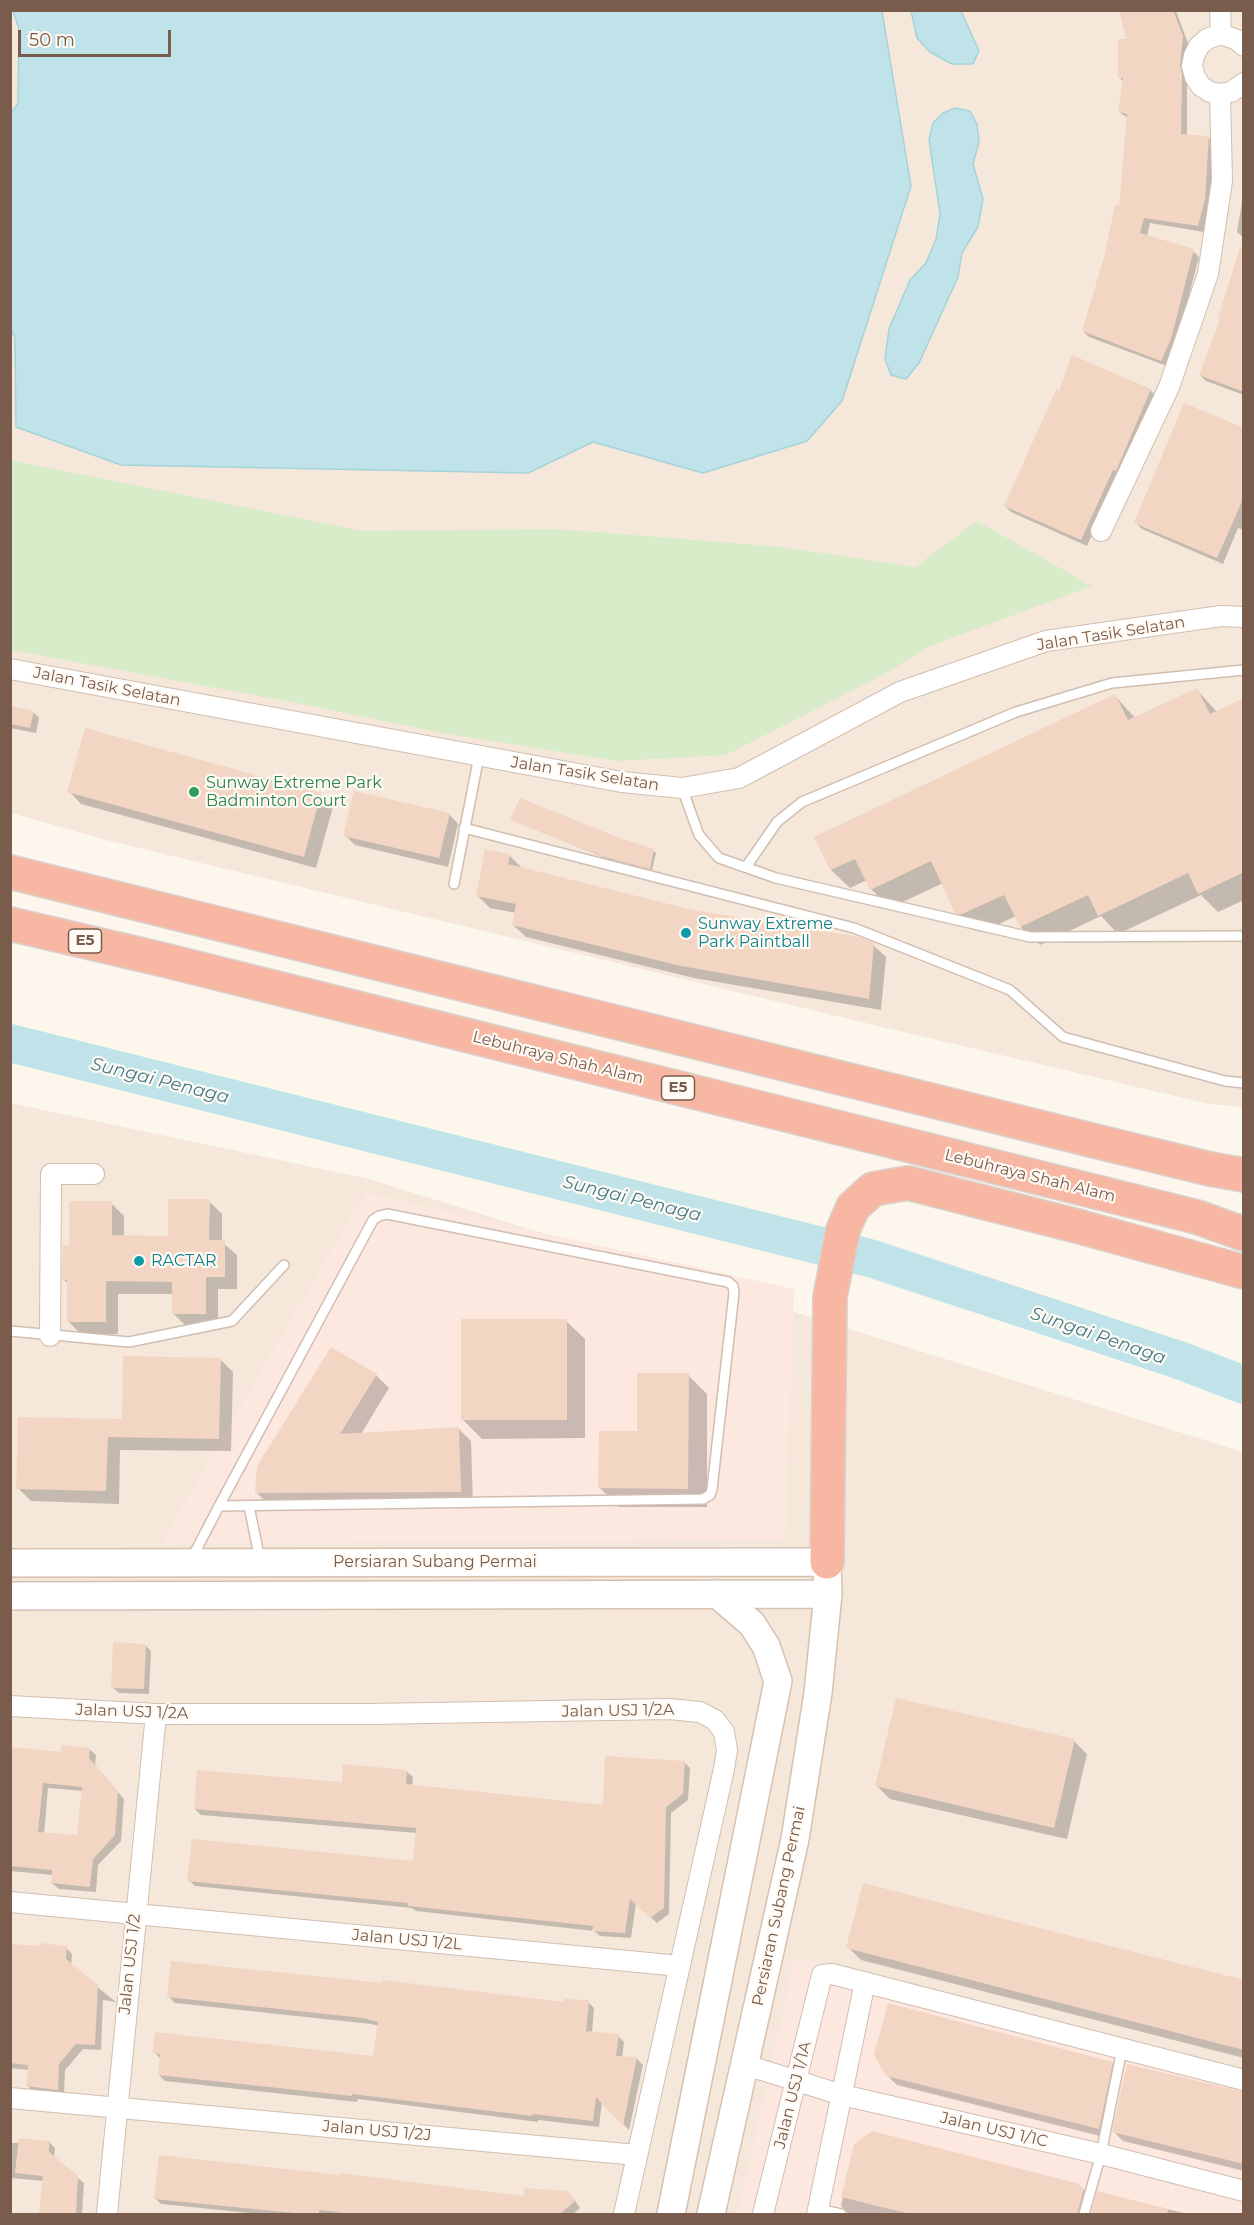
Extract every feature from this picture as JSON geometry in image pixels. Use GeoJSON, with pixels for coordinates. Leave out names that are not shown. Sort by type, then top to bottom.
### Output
{"type":"FeatureCollection","features":[{"type":"Feature","properties":{"kind":"highway"},"geometry":{"type":"LineString","coordinates":[[10,872],[1098,1142],[1210,1169],[1244,1174]]}},
{"type":"Feature","properties":{"kind":"highway","name":"Lebuhraya Shah Alam"},"geometry":{"type":"LineString","coordinates":[[10,924],[160,958],[1197,1217],[1244,1234]]}},
{"type":"Feature","properties":{"kind":"highway"},"geometry":{"type":"LineString","coordinates":[[10,937],[160,958]]}},
{"type":"Feature","properties":{"kind":"highway"},"geometry":{"type":"LineString","coordinates":[[827,1562],[830,1297],[843,1230],[853,1207],[873,1189],[908,1183],[1244,1272]]}},
{"type":"Feature","properties":{"kind":"highway"},"geometry":{"type":"LineString","coordinates":[[1197,1217],[1244,1226]]}},
{"type":"Feature","properties":{"kind":"main road","name":"Persiaran Subang Permai"},"geometry":{"type":"LineString","coordinates":[[10,1563],[827,1562],[828,1594],[818,1693],[795,1839],[711,2214]]}},
{"type":"Feature","properties":{"kind":"main road"},"geometry":{"type":"LineString","coordinates":[[671,2214],[778,1681],[766,1646],[752,1624],[717,1594]]}},
{"type":"Feature","properties":{"kind":"main road","name":"Persiaran Subang Permai"},"geometry":{"type":"LineString","coordinates":[[10,1596],[828,1594]]}},
{"type":"Feature","properties":{"kind":"street"},"geometry":{"type":"LineString","coordinates":[[1220,10],[1221,34]]}},
{"type":"Feature","properties":{"kind":"street"},"geometry":{"type":"LineString","coordinates":[[1244,46],[1237,40],[1221,34],[1207,39],[1199,46],[1192,66],[1201,86],[1210,92],[1220,94],[1231,92],[1244,83]]}},
{"type":"Feature","properties":{"kind":"street"},"geometry":{"type":"LineString","coordinates":[[1101,531],[1169,387],[1208,274],[1222,181],[1220,94]]}},
{"type":"Feature","properties":{"kind":"street","name":"Jalan Tasik Selatan"},"geometry":{"type":"LineString","coordinates":[[10,669],[622,782],[682,789],[739,778],[900,692],[1046,641],[1221,616],[1244,617]]}},
{"type":"Feature","properties":{"kind":"street"},"geometry":{"type":"LineString","coordinates":[[50,1336],[51,1174],[94,1174]]}},
{"type":"Feature","properties":{"kind":"street","name":"Jalan USJ 1/2A"},"geometry":{"type":"LineString","coordinates":[[10,1706],[156,1714],[369,1714],[669,1709],[700,1712],[715,1720],[724,1732],[727,1750],[624,2214]]}},
{"type":"Feature","properties":{"kind":"street","name":"Jalan USJ 1/2"},"geometry":{"type":"LineString","coordinates":[[107,2214],[156,1714]]}},
{"type":"Feature","properties":{"kind":"street","name":"Jalan USJ 1/2L"},"geometry":{"type":"LineString","coordinates":[[10,1902],[680,1966]]}},
{"type":"Feature","properties":{"kind":"street","name":"Jalan USJ 1/1A"},"geometry":{"type":"LineString","coordinates":[[764,2214],[822,1975],[832,1974],[865,1982]]}},
{"type":"Feature","properties":{"kind":"street"},"geometry":{"type":"LineString","coordinates":[[818,2212],[865,1982],[1244,2080]]}},
{"type":"Feature","properties":{"kind":"street","name":"Jalan USJ 1/1C"},"geometry":{"type":"LineString","coordinates":[[746,2065],[842,2095],[1101,2154],[1244,2191]]}},
{"type":"Feature","properties":{"kind":"street","name":"Jalan USJ 1/2J"},"geometry":{"type":"LineString","coordinates":[[10,2097],[637,2155]]}},
{"type":"Feature","properties":{"kind":"lane"},"geometry":{"type":"LineString","coordinates":[[746,867],[777,822],[802,802],[1016,712],[1113,683],[1244,670]]}},
{"type":"Feature","properties":{"kind":"lane"},"geometry":{"type":"LineString","coordinates":[[454,884],[479,756]]}},
{"type":"Feature","properties":{"kind":"lane"},"geometry":{"type":"LineString","coordinates":[[682,789],[699,835],[719,858],[776,878],[1030,937],[1244,936]]}},
{"type":"Feature","properties":{"kind":"lane"},"geometry":{"type":"LineString","coordinates":[[464,828],[854,928],[1010,990],[1064,1037],[1244,1083]]}},
{"type":"Feature","properties":{"kind":"lane"},"geometry":{"type":"LineString","coordinates":[[189,1563],[219,1506],[373,1220],[379,1216],[387,1214],[728,1282],[733,1286],[712,1489],[710,1495],[703,1499],[219,1506]]}},
{"type":"Feature","properties":{"kind":"lane"},"geometry":{"type":"LineString","coordinates":[[10,1331],[129,1342],[232,1321],[284,1266]]}},
{"type":"Feature","properties":{"kind":"lane"},"geometry":{"type":"LineString","coordinates":[[249,1506],[260,1563]]}},
{"type":"Feature","properties":{"kind":"lane"},"geometry":{"type":"LineString","coordinates":[[1084,2214],[1101,2154],[1122,2049]]}},
{"type":"Feature","properties":{"kind":"lane"},"geometry":{"type":"LineString","coordinates":[[818,2212],[841,2214]]}},
{"type":"Feature","properties":{"kind":"shaded area"},"geometry":{"type":"Polygon","coordinates":[[[10,11],[1243,11],[1243,1107],[1209,1104],[882,1027],[110,841],[11,813],[10,11]]]}},
{"type":"Feature","properties":{"kind":"shaded area"},"geometry":{"type":"Polygon","coordinates":[[[11,1103],[369,1179],[1243,1452],[1243,2214],[11,2214],[11,1103]]]}},
{"type":"Feature","properties":{"kind":"shaded area"},"geometry":{"type":"Polygon","coordinates":[[[365,1193],[794,1289],[785,1540],[161,1543],[365,1193]]]}},
{"type":"Feature","properties":{"kind":"shaded area"},"geometry":{"type":"Polygon","coordinates":[[[795,1957],[1243,2073],[1243,2214],[738,2214],[795,1957]]]}},
{"type":"Feature","properties":{"kind":"green space"},"geometry":{"type":"Polygon","coordinates":[[[10,460],[363,531],[558,529],[782,547],[915,567],[977,521],[1092,586],[930,646],[881,676],[726,755],[617,761],[436,732],[308,705],[11,650],[10,460]]]}},
{"type":"Feature","properties":{"kind":"water"},"geometry":{"type":"Polygon","coordinates":[[[13,11],[882,11],[911,186],[842,401],[807,441],[703,473],[593,442],[528,473],[121,465],[16,427],[15,338],[10,327],[10,115],[18,103],[19,29],[13,11]]]}},
{"type":"Feature","properties":{"kind":"water"},"geometry":{"type":"Polygon","coordinates":[[[911,11],[961,11],[979,51],[973,64],[952,64],[930,52],[917,38],[911,11]]]}},
{"type":"Feature","properties":{"kind":"water"},"geometry":{"type":"Polygon","coordinates":[[[955,108],[970,111],[977,124],[979,142],[973,164],[983,199],[978,227],[962,253],[958,277],[919,363],[906,379],[891,375],[885,359],[889,329],[910,280],[926,263],[936,239],[940,214],[929,140],[933,123],[943,113],[955,108]]]}},
{"type":"Feature","properties":{"kind":"building"},"geometry":{"type":"Polygon","coordinates":[[[1119,10],[1173,10],[1183,36],[1180,64],[1182,75],[1181,134],[1209,136],[1205,199],[1198,226],[1144,218],[1140,233],[1194,249],[1171,339],[1161,361],[1082,331],[1104,257],[1115,205],[1119,206],[1127,114],[1118,112],[1123,78],[1118,78],[1118,39],[1126,39],[1119,10]]]}},
{"type":"Feature","properties":{"kind":"building"},"geometry":{"type":"Polygon","coordinates":[[[1240,247],[1244,248],[1244,392],[1199,375],[1220,319],[1218,318],[1240,247]]]}},
{"type":"Feature","properties":{"kind":"building"},"geometry":{"type":"Polygon","coordinates":[[[1072,355],[1151,389],[1116,471],[1113,470],[1081,540],[1004,506],[1056,390],[1059,391],[1072,355]]]}},
{"type":"Feature","properties":{"kind":"building"},"geometry":{"type":"Polygon","coordinates":[[[1184,403],[1244,428],[1244,497],[1217,558],[1134,523],[1184,403]]]}},
{"type":"Feature","properties":{"kind":"building"},"geometry":{"type":"Polygon","coordinates":[[[1197,688],[1210,714],[1244,698],[1244,872],[1198,894],[1188,873],[1098,916],[1088,895],[1020,927],[1004,895],[962,914],[955,913],[931,861],[870,890],[855,859],[830,870],[814,837],[1115,694],[1128,720],[1197,688]]]}},
{"type":"Feature","properties":{"kind":"building"},"geometry":{"type":"Polygon","coordinates":[[[10,706],[34,711],[30,728],[10,724],[10,706]]]}},
{"type":"Feature","properties":{"kind":"building","name":"Sunway Extreme Park Badminton Court"},"geometry":{"type":"Polygon","coordinates":[[[85,728],[321,793],[304,857],[67,792],[85,728]]]}},
{"type":"Feature","properties":{"kind":"building"},"geometry":{"type":"Polygon","coordinates":[[[354,791],[450,813],[439,858],[343,836],[354,791]]]}},
{"type":"Feature","properties":{"kind":"building"},"geometry":{"type":"Polygon","coordinates":[[[520,798],[617,837],[654,849],[650,869],[601,856],[510,820],[520,798]]]}},
{"type":"Feature","properties":{"kind":"building","name":"Sunway Extreme Park Paintball"},"geometry":{"type":"Polygon","coordinates":[[[485,849],[510,854],[508,864],[693,910],[859,937],[874,943],[869,999],[681,966],[512,925],[516,904],[476,896],[485,849]]]}},
{"type":"Feature","properties":{"kind":"building","name":"RACTAR"},"geometry":{"type":"Polygon","coordinates":[[[168,1199],[210,1199],[209,1240],[225,1240],[225,1277],[206,1277],[206,1314],[172,1314],[172,1282],[106,1281],[106,1322],[67,1322],[67,1280],[62,1280],[63,1245],[69,1245],[69,1201],[112,1201],[112,1235],[168,1236],[168,1199]]]}},
{"type":"Feature","properties":{"kind":"building"},"geometry":{"type":"Polygon","coordinates":[[[461,1319],[567,1319],[567,1420],[461,1420],[461,1319]]]}},
{"type":"Feature","properties":{"kind":"building"},"geometry":{"type":"Polygon","coordinates":[[[331,1347],[377,1374],[340,1434],[459,1427],[461,1492],[255,1493],[257,1466],[331,1347]]]}},
{"type":"Feature","properties":{"kind":"building"},"geometry":{"type":"Polygon","coordinates":[[[123,1356],[221,1358],[219,1439],[108,1437],[106,1491],[16,1489],[18,1417],[122,1419],[123,1356]]]}},
{"type":"Feature","properties":{"kind":"building"},"geometry":{"type":"Polygon","coordinates":[[[637,1373],[689,1373],[688,1489],[598,1488],[599,1431],[637,1431],[637,1373]]]}},
{"type":"Feature","properties":{"kind":"building"},"geometry":{"type":"Polygon","coordinates":[[[113,1642],[146,1644],[144,1689],[111,1688],[113,1642]]]}},
{"type":"Feature","properties":{"kind":"building"},"geometry":{"type":"Polygon","coordinates":[[[896,1698],[1075,1739],[1054,1828],[875,1786],[896,1698]]]}},
{"type":"Feature","properties":{"kind":"building"},"geometry":{"type":"Polygon","coordinates":[[[61,1745],[90,1748],[89,1758],[118,1792],[115,1835],[93,1859],[90,1887],[51,1883],[52,1870],[10,1866],[10,1747],[61,1752],[61,1745]],[[43,1783],[38,1832],[77,1835],[82,1787],[43,1783]]]}},
{"type":"Feature","properties":{"kind":"building"},"geometry":{"type":"Polygon","coordinates":[[[605,1756],[685,1761],[683,1794],[666,1807],[664,1908],[650,1918],[630,1899],[625,1933],[592,1931],[593,1926],[408,1906],[408,1903],[187,1881],[192,1839],[413,1861],[416,1828],[194,1809],[197,1770],[342,1782],[343,1764],[407,1770],[406,1784],[603,1805],[605,1756]]]}},
{"type":"Feature","properties":{"kind":"building"},"geometry":{"type":"Polygon","coordinates":[[[863,1883],[1244,1980],[1244,2050],[846,1948],[863,1883]]]}},
{"type":"Feature","properties":{"kind":"building"},"geometry":{"type":"Polygon","coordinates":[[[39,1943],[67,1946],[66,1959],[98,1985],[95,2045],[76,2044],[59,2064],[58,2090],[26,2086],[28,2065],[10,2063],[10,1944],[39,1946],[39,1943]]]}},
{"type":"Feature","properties":{"kind":"building"},"geometry":{"type":"Polygon","coordinates":[[[171,1961],[382,1983],[382,1980],[564,2002],[564,1999],[589,2000],[586,2032],[619,2034],[616,2056],[637,2057],[623,2126],[596,2097],[593,2121],[158,2075],[160,2054],[152,2053],[155,2032],[373,2056],[378,2022],[363,2018],[167,1997],[171,1961]]]}},
{"type":"Feature","properties":{"kind":"building"},"geometry":{"type":"Polygon","coordinates":[[[888,2003],[1113,2062],[1099,2129],[886,2076],[874,2055],[888,2003]]]}},
{"type":"Feature","properties":{"kind":"building"},"geometry":{"type":"Polygon","coordinates":[[[1127,2064],[1244,2092],[1244,2164],[1112,2132],[1127,2064]]]}},
{"type":"Feature","properties":{"kind":"building"},"geometry":{"type":"Polygon","coordinates":[[[872,2131],[1080,2184],[1079,2187],[1084,2188],[1077,2214],[910,2214],[841,2197],[854,2144],[872,2131]]]}},
{"type":"Feature","properties":{"kind":"building"},"geometry":{"type":"Polygon","coordinates":[[[19,2138],[49,2141],[49,2152],[78,2176],[76,2214],[39,2214],[43,2176],[15,2173],[19,2138]]]}},
{"type":"Feature","properties":{"kind":"building"},"geometry":{"type":"Polygon","coordinates":[[[159,2155],[340,2175],[340,2173],[524,2196],[524,2188],[568,2191],[575,2201],[560,2214],[354,2214],[319,2210],[319,2214],[304,2214],[154,2199],[159,2155]]]}},
{"type":"Feature","properties":{"kind":"building"},"geometry":{"type":"Polygon","coordinates":[[[1097,2191],[1168,2209],[1167,2214],[1091,2214],[1097,2191]]]}},
{"type":"Feature","properties":{"kind":"waterway","name":"Sungai Penaga"},"geometry":{"type":"LineString","coordinates":[[10,1043],[873,1259],[1179,1360],[1244,1385]]}},
{"type":"Feature","properties":{"kind":"place","name":"Sunway Extreme Park Badminton Court"},"geometry":{"type":"Point","coordinates":[194,792]}},
{"type":"Feature","properties":{"kind":"place","name":"Sunway Extreme Park Paintball"},"geometry":{"type":"Point","coordinates":[686,933]}},
{"type":"Feature","properties":{"kind":"place","name":"RACTAR"},"geometry":{"type":"Point","coordinates":[139,1261]}}]}
